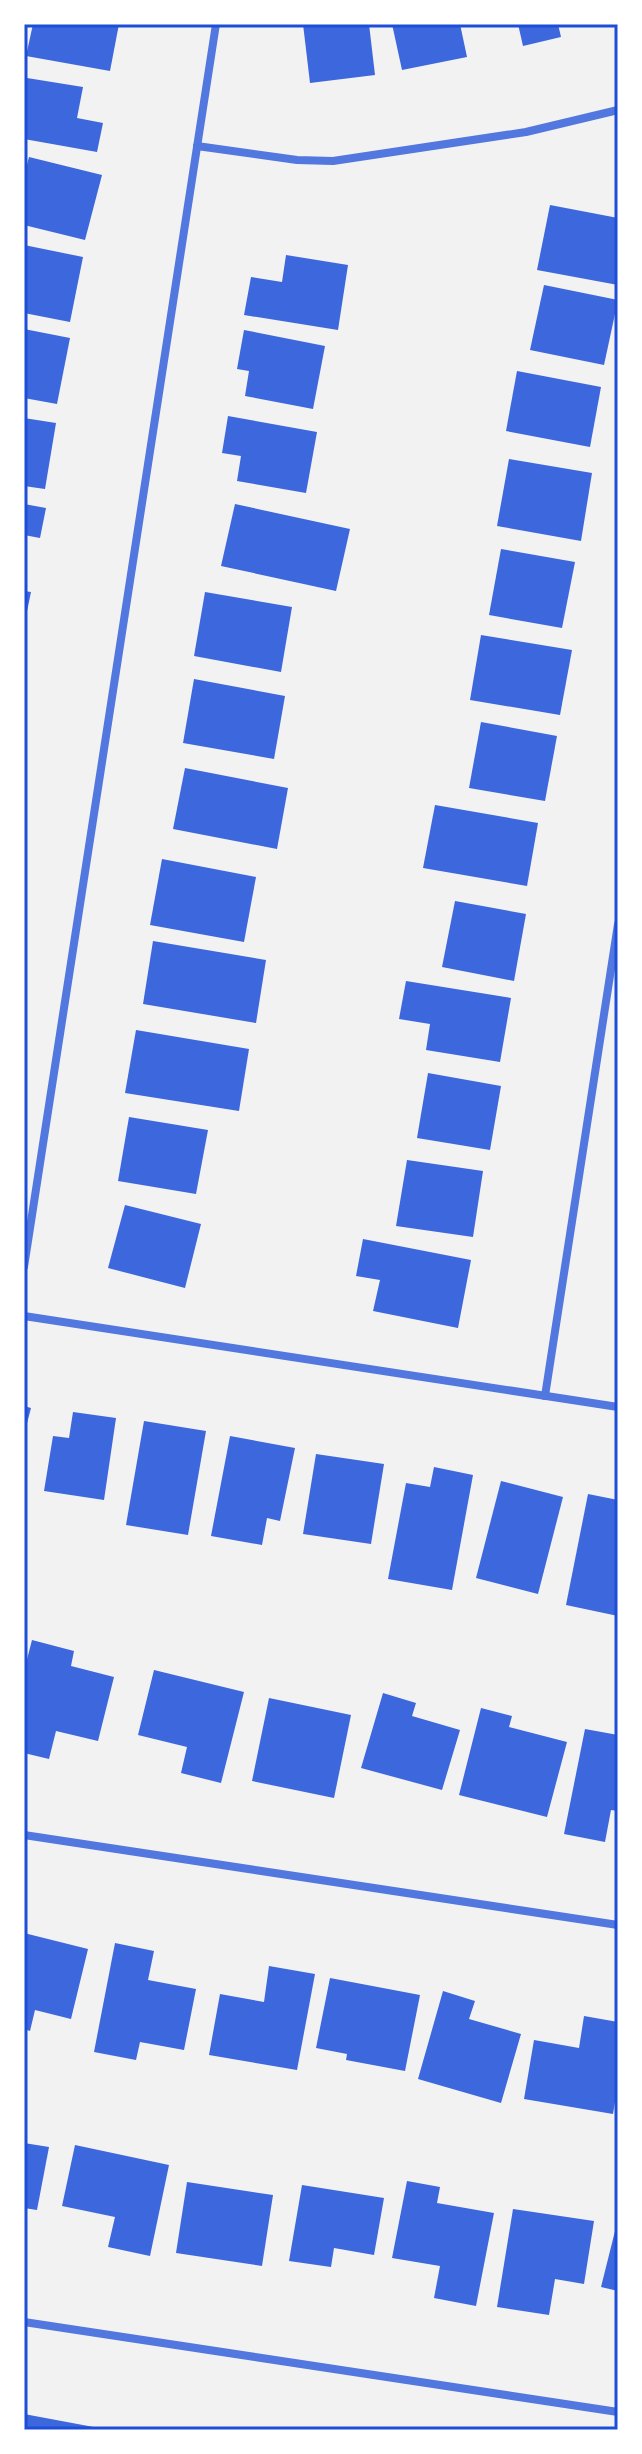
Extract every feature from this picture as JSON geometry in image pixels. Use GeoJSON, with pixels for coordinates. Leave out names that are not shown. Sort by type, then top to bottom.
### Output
{"type":"FeatureCollection","features":[{"type":"Feature","properties":{"kind":"street"},"geometry":{"type":"LineString","coordinates":[[24,1267],[216,24]]}},
{"type":"Feature","properties":{"kind":"street"},"geometry":{"type":"LineString","coordinates":[[197,146],[297,160],[333,161],[526,132],[618,110]]}},
{"type":"Feature","properties":{"kind":"street"},"geometry":{"type":"LineString","coordinates":[[545,1396],[618,924]]}},
{"type":"Feature","properties":{"kind":"street"},"geometry":{"type":"LineString","coordinates":[[24,1316],[618,1407]]}},
{"type":"Feature","properties":{"kind":"street"},"geometry":{"type":"LineString","coordinates":[[24,1835],[618,1925]]}},
{"type":"Feature","properties":{"kind":"street"},"geometry":{"type":"LineString","coordinates":[[24,2322],[618,2412]]}},
{"type":"Feature","properties":{"kind":"building"},"geometry":{"type":"Polygon","coordinates":[[[33,24],[119,24],[110,71],[26,56],[33,24]]]}},
{"type":"Feature","properties":{"kind":"building"},"geometry":{"type":"Polygon","coordinates":[[[303,24],[369,24],[375,75],[310,83],[303,24]]]}},
{"type":"Feature","properties":{"kind":"building"},"geometry":{"type":"Polygon","coordinates":[[[392,24],[460,24],[467,57],[402,70],[392,24]]]}},
{"type":"Feature","properties":{"kind":"building"},"geometry":{"type":"Polygon","coordinates":[[[518,24],[558,24],[561,37],[523,46],[518,24]]]}},
{"type":"Feature","properties":{"kind":"building"},"geometry":{"type":"Polygon","coordinates":[[[27,78],[83,87],[77,118],[103,123],[97,152],[24,139],[27,78]]]}},
{"type":"Feature","properties":{"kind":"building"},"geometry":{"type":"Polygon","coordinates":[[[29,157],[102,175],[85,240],[24,225],[24,176],[29,157]]]}},
{"type":"Feature","properties":{"kind":"building"},"geometry":{"type":"Polygon","coordinates":[[[550,205],[618,218],[618,285],[537,270],[550,205]]]}},
{"type":"Feature","properties":{"kind":"building"},"geometry":{"type":"Polygon","coordinates":[[[24,245],[83,257],[70,322],[24,313],[24,245]]]}},
{"type":"Feature","properties":{"kind":"building"},"geometry":{"type":"Polygon","coordinates":[[[286,255],[348,265],[338,330],[244,315],[251,277],[282,282],[286,255]]]}},
{"type":"Feature","properties":{"kind":"building"},"geometry":{"type":"Polygon","coordinates":[[[544,285],[618,300],[604,365],[530,350],[544,285]]]}},
{"type":"Feature","properties":{"kind":"building"},"geometry":{"type":"Polygon","coordinates":[[[24,329],[70,338],[57,404],[24,398],[24,329]]]}},
{"type":"Feature","properties":{"kind":"building"},"geometry":{"type":"Polygon","coordinates":[[[244,330],[325,346],[313,409],[245,396],[249,371],[237,369],[244,330]]]}},
{"type":"Feature","properties":{"kind":"building"},"geometry":{"type":"Polygon","coordinates":[[[517,371],[601,387],[590,447],[506,431],[517,371]]]}},
{"type":"Feature","properties":{"kind":"building"},"geometry":{"type":"Polygon","coordinates":[[[228,416],[317,432],[306,493],[237,481],[241,456],[222,453],[228,416]]]}},
{"type":"Feature","properties":{"kind":"building"},"geometry":{"type":"Polygon","coordinates":[[[24,418],[56,423],[45,489],[24,486],[24,418]]]}},
{"type":"Feature","properties":{"kind":"building"},"geometry":{"type":"Polygon","coordinates":[[[509,459],[592,473],[581,541],[497,526],[509,459]]]}},
{"type":"Feature","properties":{"kind":"building"},"geometry":{"type":"Polygon","coordinates":[[[24,504],[46,508],[40,538],[24,535],[24,504]]]}},
{"type":"Feature","properties":{"kind":"building"},"geometry":{"type":"Polygon","coordinates":[[[235,504],[350,529],[336,591],[221,566],[235,504]]]}},
{"type":"Feature","properties":{"kind":"building"},"geometry":{"type":"Polygon","coordinates":[[[501,549],[575,562],[562,628],[489,615],[501,549]]]}},
{"type":"Feature","properties":{"kind":"building"},"geometry":{"type":"Polygon","coordinates":[[[24,591],[31,592],[25,621],[24,621],[24,591]]]}},
{"type":"Feature","properties":{"kind":"building"},"geometry":{"type":"Polygon","coordinates":[[[205,592],[292,607],[281,672],[194,656],[205,592]]]}},
{"type":"Feature","properties":{"kind":"building"},"geometry":{"type":"Polygon","coordinates":[[[481,635],[572,650],[560,715],[470,700],[481,635]]]}},
{"type":"Feature","properties":{"kind":"building"},"geometry":{"type":"Polygon","coordinates":[[[194,679],[285,696],[274,759],[183,743],[194,679]]]}},
{"type":"Feature","properties":{"kind":"building"},"geometry":{"type":"Polygon","coordinates":[[[481,722],[557,736],[545,801],[469,788],[481,722]]]}},
{"type":"Feature","properties":{"kind":"building"},"geometry":{"type":"Polygon","coordinates":[[[185,768],[288,788],[277,849],[173,829],[185,768]]]}},
{"type":"Feature","properties":{"kind":"building"},"geometry":{"type":"Polygon","coordinates":[[[435,805],[538,823],[527,886],[423,868],[435,805]]]}},
{"type":"Feature","properties":{"kind":"building"},"geometry":{"type":"Polygon","coordinates":[[[162,859],[256,877],[244,942],[150,925],[162,859]]]}},
{"type":"Feature","properties":{"kind":"building"},"geometry":{"type":"Polygon","coordinates":[[[455,901],[526,914],[514,981],[442,967],[455,901]]]}},
{"type":"Feature","properties":{"kind":"building"},"geometry":{"type":"Polygon","coordinates":[[[153,941],[266,960],[256,1023],[143,1004],[153,941]]]}},
{"type":"Feature","properties":{"kind":"building"},"geometry":{"type":"Polygon","coordinates":[[[406,981],[511,998],[500,1062],[426,1050],[430,1024],[399,1019],[406,981]]]}},
{"type":"Feature","properties":{"kind":"building"},"geometry":{"type":"Polygon","coordinates":[[[136,1030],[249,1049],[239,1111],[125,1093],[136,1030]]]}},
{"type":"Feature","properties":{"kind":"building"},"geometry":{"type":"Polygon","coordinates":[[[428,1073],[501,1086],[490,1150],[417,1138],[428,1073]]]}},
{"type":"Feature","properties":{"kind":"building"},"geometry":{"type":"Polygon","coordinates":[[[129,1117],[208,1130],[196,1194],[118,1181],[129,1117]]]}},
{"type":"Feature","properties":{"kind":"building"},"geometry":{"type":"Polygon","coordinates":[[[407,1160],[483,1171],[473,1237],[396,1226],[407,1160]]]}},
{"type":"Feature","properties":{"kind":"building"},"geometry":{"type":"Polygon","coordinates":[[[125,1205],[201,1224],[185,1288],[108,1268],[125,1205]]]}},
{"type":"Feature","properties":{"kind":"building"},"geometry":{"type":"Polygon","coordinates":[[[363,1239],[471,1260],[458,1328],[373,1311],[380,1280],[356,1276],[363,1239]]]}},
{"type":"Feature","properties":{"kind":"building"},"geometry":{"type":"Polygon","coordinates":[[[24,1406],[31,1408],[25,1431],[24,1430],[24,1406]]]}},
{"type":"Feature","properties":{"kind":"building"},"geometry":{"type":"Polygon","coordinates":[[[73,1412],[116,1418],[104,1500],[44,1491],[53,1436],[69,1438],[73,1412]]]}},
{"type":"Feature","properties":{"kind":"building"},"geometry":{"type":"Polygon","coordinates":[[[144,1421],[206,1431],[188,1535],[126,1525],[144,1421]]]}},
{"type":"Feature","properties":{"kind":"building"},"geometry":{"type":"Polygon","coordinates":[[[230,1436],[295,1448],[280,1521],[267,1518],[262,1545],[211,1536],[230,1436]]]}},
{"type":"Feature","properties":{"kind":"building"},"geometry":{"type":"Polygon","coordinates":[[[316,1454],[384,1464],[371,1544],[303,1534],[316,1454]]]}},
{"type":"Feature","properties":{"kind":"building"},"geometry":{"type":"Polygon","coordinates":[[[434,1467],[473,1475],[452,1590],[388,1579],[406,1483],[430,1487],[434,1467]]]}},
{"type":"Feature","properties":{"kind":"building"},"geometry":{"type":"Polygon","coordinates":[[[501,1481],[563,1497],[538,1594],[476,1578],[501,1481]]]}},
{"type":"Feature","properties":{"kind":"building"},"geometry":{"type":"Polygon","coordinates":[[[588,1494],[618,1500],[618,1616],[566,1605],[588,1494]]]}},
{"type":"Feature","properties":{"kind":"building"},"geometry":{"type":"Polygon","coordinates":[[[32,1640],[74,1651],[71,1666],[114,1677],[98,1741],[56,1731],[49,1759],[24,1753],[24,1671],[32,1640]]]}},
{"type":"Feature","properties":{"kind":"building"},"geometry":{"type":"Polygon","coordinates":[[[154,1670],[244,1692],[221,1783],[181,1773],[187,1747],[138,1735],[154,1670]]]}},
{"type":"Feature","properties":{"kind":"building"},"geometry":{"type":"Polygon","coordinates":[[[383,1693],[416,1703],[412,1716],[460,1730],[442,1790],[361,1768],[383,1693]]]}},
{"type":"Feature","properties":{"kind":"building"},"geometry":{"type":"Polygon","coordinates":[[[269,1698],[351,1715],[334,1798],[252,1781],[269,1698]]]}},
{"type":"Feature","properties":{"kind":"building"},"geometry":{"type":"Polygon","coordinates":[[[481,1708],[512,1716],[509,1727],[567,1742],[547,1817],[459,1795],[481,1708]]]}},
{"type":"Feature","properties":{"kind":"building"},"geometry":{"type":"Polygon","coordinates":[[[585,1729],[618,1735],[618,1811],[611,1810],[605,1842],[564,1834],[585,1729]]]}},
{"type":"Feature","properties":{"kind":"building"},"geometry":{"type":"Polygon","coordinates":[[[24,1933],[88,1949],[71,2019],[35,2010],[30,2031],[24,2029],[24,1933]]]}},
{"type":"Feature","properties":{"kind":"building"},"geometry":{"type":"Polygon","coordinates":[[[115,1943],[154,1951],[148,1980],[196,1989],[184,2050],[140,2042],[136,2060],[94,2052],[115,1943]]]}},
{"type":"Feature","properties":{"kind":"building"},"geometry":{"type":"Polygon","coordinates":[[[269,1966],[315,1974],[297,2070],[209,2055],[220,1994],[264,2002],[269,1966]]]}},
{"type":"Feature","properties":{"kind":"building"},"geometry":{"type":"Polygon","coordinates":[[[330,1978],[420,1995],[405,2071],[346,2060],[347,2054],[316,2048],[330,1978]]]}},
{"type":"Feature","properties":{"kind":"building"},"geometry":{"type":"Polygon","coordinates":[[[443,1991],[475,2001],[469,2019],[521,2034],[501,2103],[418,2079],[443,1991]]]}},
{"type":"Feature","properties":{"kind":"building"},"geometry":{"type":"Polygon","coordinates":[[[584,2016],[618,2022],[618,2084],[613,2114],[524,2099],[534,2040],[579,2048],[584,2016]]]}},
{"type":"Feature","properties":{"kind":"building"},"geometry":{"type":"Polygon","coordinates":[[[24,2143],[49,2147],[37,2210],[24,2208],[24,2143]]]}},
{"type":"Feature","properties":{"kind":"building"},"geometry":{"type":"Polygon","coordinates":[[[75,2145],[169,2165],[150,2256],[108,2247],[115,2217],[62,2206],[75,2145]]]}},
{"type":"Feature","properties":{"kind":"building"},"geometry":{"type":"Polygon","coordinates":[[[407,2181],[440,2187],[437,2203],[494,2213],[476,2306],[434,2298],[440,2266],[392,2258],[407,2181]]]}},
{"type":"Feature","properties":{"kind":"building"},"geometry":{"type":"Polygon","coordinates":[[[187,2182],[273,2195],[262,2266],[176,2253],[187,2182]]]}},
{"type":"Feature","properties":{"kind":"building"},"geometry":{"type":"Polygon","coordinates":[[[302,2185],[384,2198],[374,2255],[334,2248],[331,2267],[289,2261],[302,2185]]]}},
{"type":"Feature","properties":{"kind":"building"},"geometry":{"type":"Polygon","coordinates":[[[513,2209],[594,2221],[584,2284],[555,2279],[549,2315],[497,2307],[513,2209]]]}},
{"type":"Feature","properties":{"kind":"building"},"geometry":{"type":"Polygon","coordinates":[[[618,2223],[618,2291],[601,2287],[618,2223]]]}},
{"type":"Feature","properties":{"kind":"building"},"geometry":{"type":"Polygon","coordinates":[[[24,2414],[99,2428],[99,2430],[24,2430],[24,2414]]]}}]}
